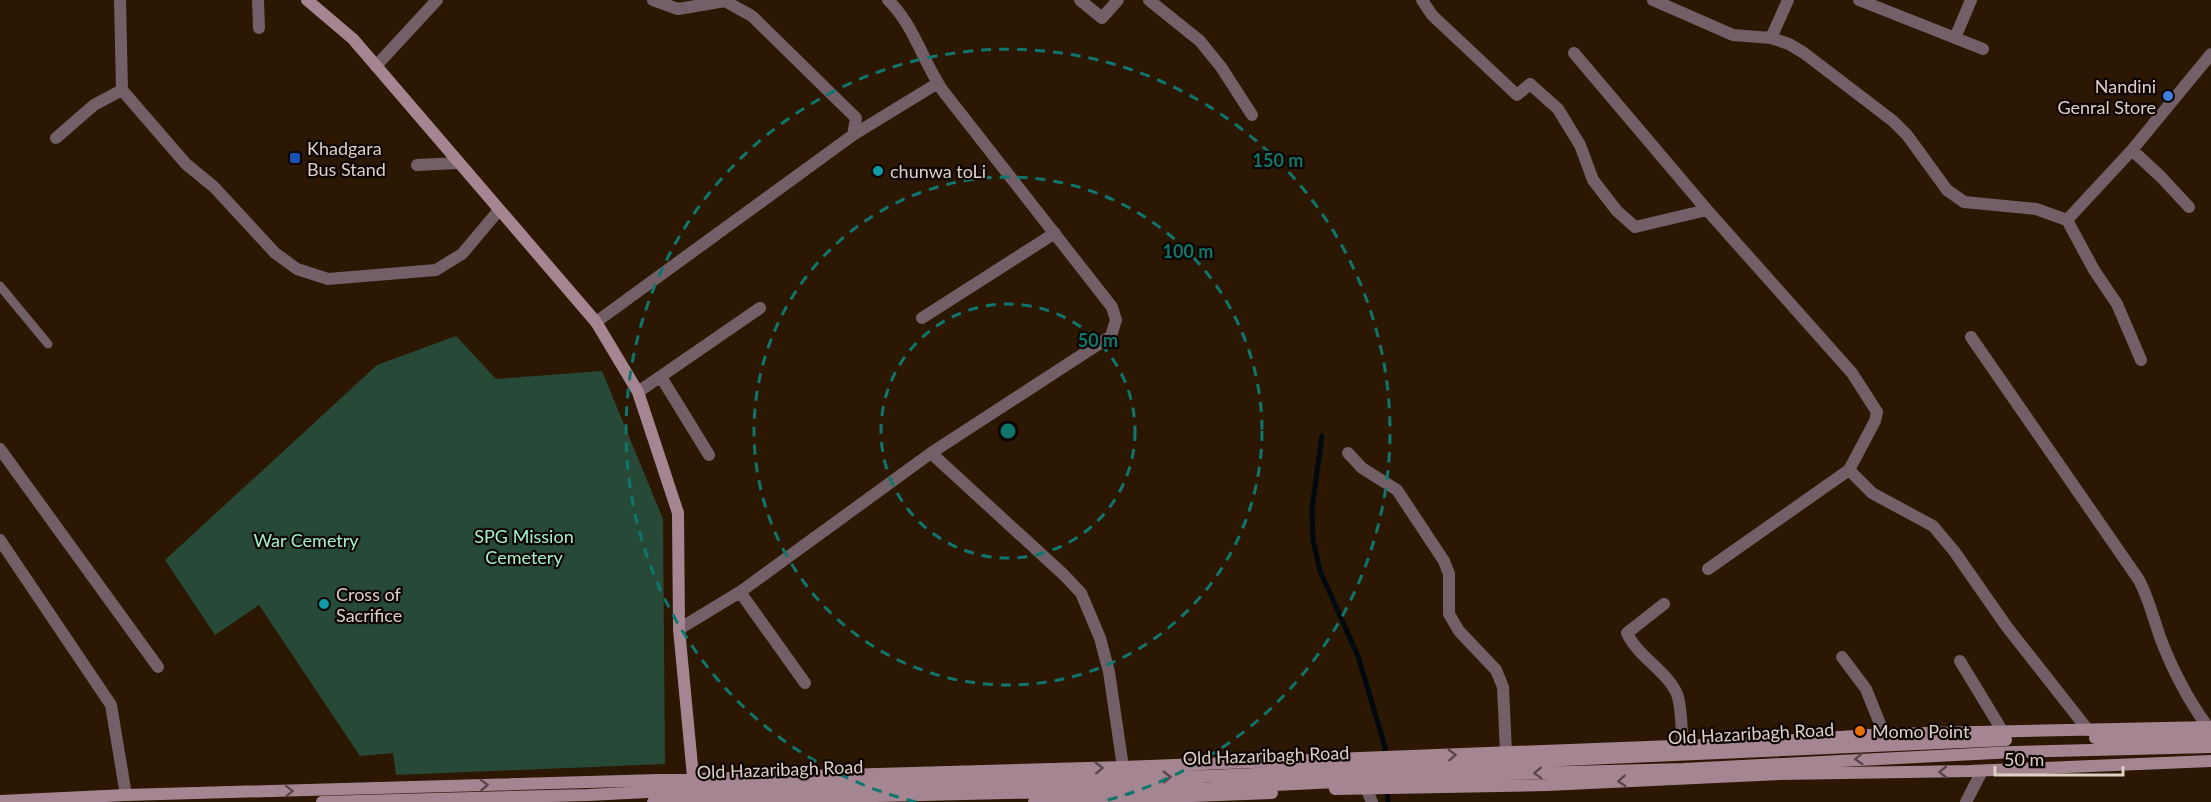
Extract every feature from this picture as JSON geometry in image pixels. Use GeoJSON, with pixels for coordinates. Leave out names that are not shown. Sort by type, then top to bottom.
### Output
{"type":"FeatureCollection","features":[{"type":"Feature","properties":{"kind":"street"},"geometry":{"type":"LineString","coordinates":[[120,0],[122,90],[186,164],[214,187],[275,253],[297,269],[328,279],[436,270],[462,254],[500,210]]}},
{"type":"Feature","properties":{"kind":"street"},"geometry":{"type":"LineString","coordinates":[[258,0],[259,28]]}},
{"type":"Feature","properties":{"kind":"street"},"geometry":{"type":"LineString","coordinates":[[307,0],[353,39],[596,322],[638,392],[678,513],[679,629],[691,793]]}},
{"type":"Feature","properties":{"kind":"street"},"geometry":{"type":"LineString","coordinates":[[376,66],[437,0]]}},
{"type":"Feature","properties":{"kind":"street"},"geometry":{"type":"LineString","coordinates":[[653,0],[678,9],[724,1],[752,16],[856,118],[853,135]]}},
{"type":"Feature","properties":{"kind":"street"},"geometry":{"type":"LineString","coordinates":[[679,629],[740,592],[931,453],[1111,336],[1116,320],[1112,307],[938,83],[914,38],[895,7],[888,0]]}},
{"type":"Feature","properties":{"kind":"street"},"geometry":{"type":"LineString","coordinates":[[1080,0],[1102,18],[1118,0]]}},
{"type":"Feature","properties":{"kind":"street"},"geometry":{"type":"LineString","coordinates":[[1149,0],[1200,41],[1221,67],[1252,115]]}},
{"type":"Feature","properties":{"kind":"street"},"geometry":{"type":"LineString","coordinates":[[1422,0],[1432,15],[1517,95],[1530,84],[1558,110],[1580,145],[1593,180],[1617,211],[1635,227],[1707,210]]}},
{"type":"Feature","properties":{"kind":"street"},"geometry":{"type":"LineString","coordinates":[[1653,0],[1733,35],[1772,38],[1804,53],[1893,121],[1907,135],[1947,190],[1964,202],[2036,208],[2067,220],[2094,270],[2117,304],[2141,360]]}},
{"type":"Feature","properties":{"kind":"street"},"geometry":{"type":"LineString","coordinates":[[1772,38],[1788,0]]}},
{"type":"Feature","properties":{"kind":"street"},"geometry":{"type":"LineString","coordinates":[[1859,0],[1983,49]]}},
{"type":"Feature","properties":{"kind":"street"},"geometry":{"type":"LineString","coordinates":[[1955,38],[1971,0]]}},
{"type":"Feature","properties":{"kind":"street"},"geometry":{"type":"LineString","coordinates":[[1574,53],[1707,210],[1852,373],[1877,412],[1875,421],[1849,470],[1708,569]]}},
{"type":"Feature","properties":{"kind":"street"},"geometry":{"type":"LineString","coordinates":[[2067,220],[2132,150],[2211,54]]}},
{"type":"Feature","properties":{"kind":"street"},"geometry":{"type":"LineString","coordinates":[[596,322],[853,135],[938,83]]}},
{"type":"Feature","properties":{"kind":"street"},"geometry":{"type":"LineString","coordinates":[[56,138],[94,105],[122,90]]}},
{"type":"Feature","properties":{"kind":"street"},"geometry":{"type":"LineString","coordinates":[[2132,150],[2162,177],[2188,207]]}},
{"type":"Feature","properties":{"kind":"street"},"geometry":{"type":"LineString","coordinates":[[417,165],[459,163]]}},
{"type":"Feature","properties":{"kind":"street"},"geometry":{"type":"LineString","coordinates":[[922,318],[1055,233]]}},
{"type":"Feature","properties":{"kind":"street"},"geometry":{"type":"LineString","coordinates":[[638,392],[760,308]]}},
{"type":"Feature","properties":{"kind":"street"},"geometry":{"type":"LineString","coordinates":[[1971,337],[2139,580],[2148,598],[2164,645],[2194,708],[2210,730]]}},
{"type":"Feature","properties":{"kind":"street"},"geometry":{"type":"LineString","coordinates":[[661,377],[709,455]]}},
{"type":"Feature","properties":{"kind":"street"},"geometry":{"type":"LineString","coordinates":[[0,449],[159,667]]}},
{"type":"Feature","properties":{"kind":"street"},"geometry":{"type":"LineString","coordinates":[[931,453],[1047,558],[1081,593],[1100,638],[1109,672],[1123,767]]}},
{"type":"Feature","properties":{"kind":"street"},"geometry":{"type":"LineString","coordinates":[[1348,453],[1372,476],[1397,490],[1444,561],[1449,574],[1449,614],[1459,631],[1496,670],[1503,687],[1506,753]]}},
{"type":"Feature","properties":{"kind":"street"},"geometry":{"type":"LineString","coordinates":[[1849,470],[1872,493],[1933,526],[1954,550],[2007,627],[2088,730]]}},
{"type":"Feature","properties":{"kind":"street"},"geometry":{"type":"LineString","coordinates":[[0,540],[111,705],[126,795]]}},
{"type":"Feature","properties":{"kind":"street"},"geometry":{"type":"LineString","coordinates":[[740,592],[805,683]]}},
{"type":"Feature","properties":{"kind":"street"},"geometry":{"type":"LineString","coordinates":[[1664,604],[1627,633],[1633,645],[1669,683],[1677,695],[1683,745]]}},
{"type":"Feature","properties":{"kind":"street"},"geometry":{"type":"LineString","coordinates":[[1842,657],[1866,689],[1884,734]]}},
{"type":"Feature","properties":{"kind":"street"},"geometry":{"type":"LineString","coordinates":[[1960,661],[2003,732]]}},
{"type":"Feature","properties":{"kind":"street"},"geometry":{"type":"LineString","coordinates":[[0,801],[126,795],[691,793],[1123,767],[1378,774],[1396,773],[1506,753],[1884,734],[2210,730]]}},
{"type":"Feature","properties":{"kind":"street","name":"Old Hazaribagh Road"},"geometry":{"type":"LineString","coordinates":[[322,802],[691,793],[711,795],[1211,788],[1378,774],[2210,730]]}},
{"type":"Feature","properties":{"kind":"street","name":"Old Hazaribagh Road"},"geometry":{"type":"LineString","coordinates":[[1396,773],[1684,769],[2014,752],[2211,747]]}},
{"type":"Feature","properties":{"kind":"street"},"geometry":{"type":"LineString","coordinates":[[1396,773],[1547,785],[1779,774],[1982,771],[2211,761]]}},
{"type":"Feature","properties":{"kind":"street"},"geometry":{"type":"LineString","coordinates":[[1966,802],[1982,771]]}},
{"type":"Feature","properties":{"kind":"street"},"geometry":{"type":"LineString","coordinates":[[1034,802],[1214,799],[1366,788],[1378,774]]}},
{"type":"Feature","properties":{"kind":"street"},"geometry":{"type":"LineString","coordinates":[[1366,788],[1372,802]]}},
{"type":"Feature","properties":{"kind":"street","name":"Old Hazaribagh Road"},"geometry":{"type":"LineString","coordinates":[[653,802],[691,793]]}},
{"type":"Feature","properties":{"kind":"lane"},"geometry":{"type":"LineString","coordinates":[[0,286],[48,344]]}},
{"type":"Feature","properties":{"kind":"green space","name":"SPG Mission Cemetery"},"geometry":{"type":"Polygon","coordinates":[[[456,336],[496,379],[602,371],[663,519],[665,764],[396,775],[393,753],[360,756],[259,605],[215,635],[165,560],[377,365],[456,336]]]}},
{"type":"Feature","properties":{"kind":"waterway"},"geometry":{"type":"LineString","coordinates":[[1322,436],[1312,508],[1313,540],[1320,571],[1358,656],[1385,747],[1385,755]]}},
{"type":"Feature","properties":{"kind":"waterway"},"geometry":{"type":"LineString","coordinates":[[1387,789],[1388,802]]}},
{"type":"Feature","properties":{"kind":"place","name":"Nandini Genral Store"},"geometry":{"type":"Point","coordinates":[2168,96]}},
{"type":"Feature","properties":{"kind":"place","name":"Khadgara Bus Stand"},"geometry":{"type":"Point","coordinates":[295,158]}},
{"type":"Feature","properties":{"kind":"place","name":"chunwa toLi"},"geometry":{"type":"Point","coordinates":[878,171]}},
{"type":"Feature","properties":{"kind":"place","name":"Cross of Sacrifice"},"geometry":{"type":"Point","coordinates":[324,604]}},
{"type":"Feature","properties":{"kind":"place","name":"Momo Point"},"geometry":{"type":"Point","coordinates":[1860,731]}},
{"type":"Feature","properties":{"kind":"park label","name":"War Cemetry"},"geometry":{"type":"Point","coordinates":[306,540]}}]}
